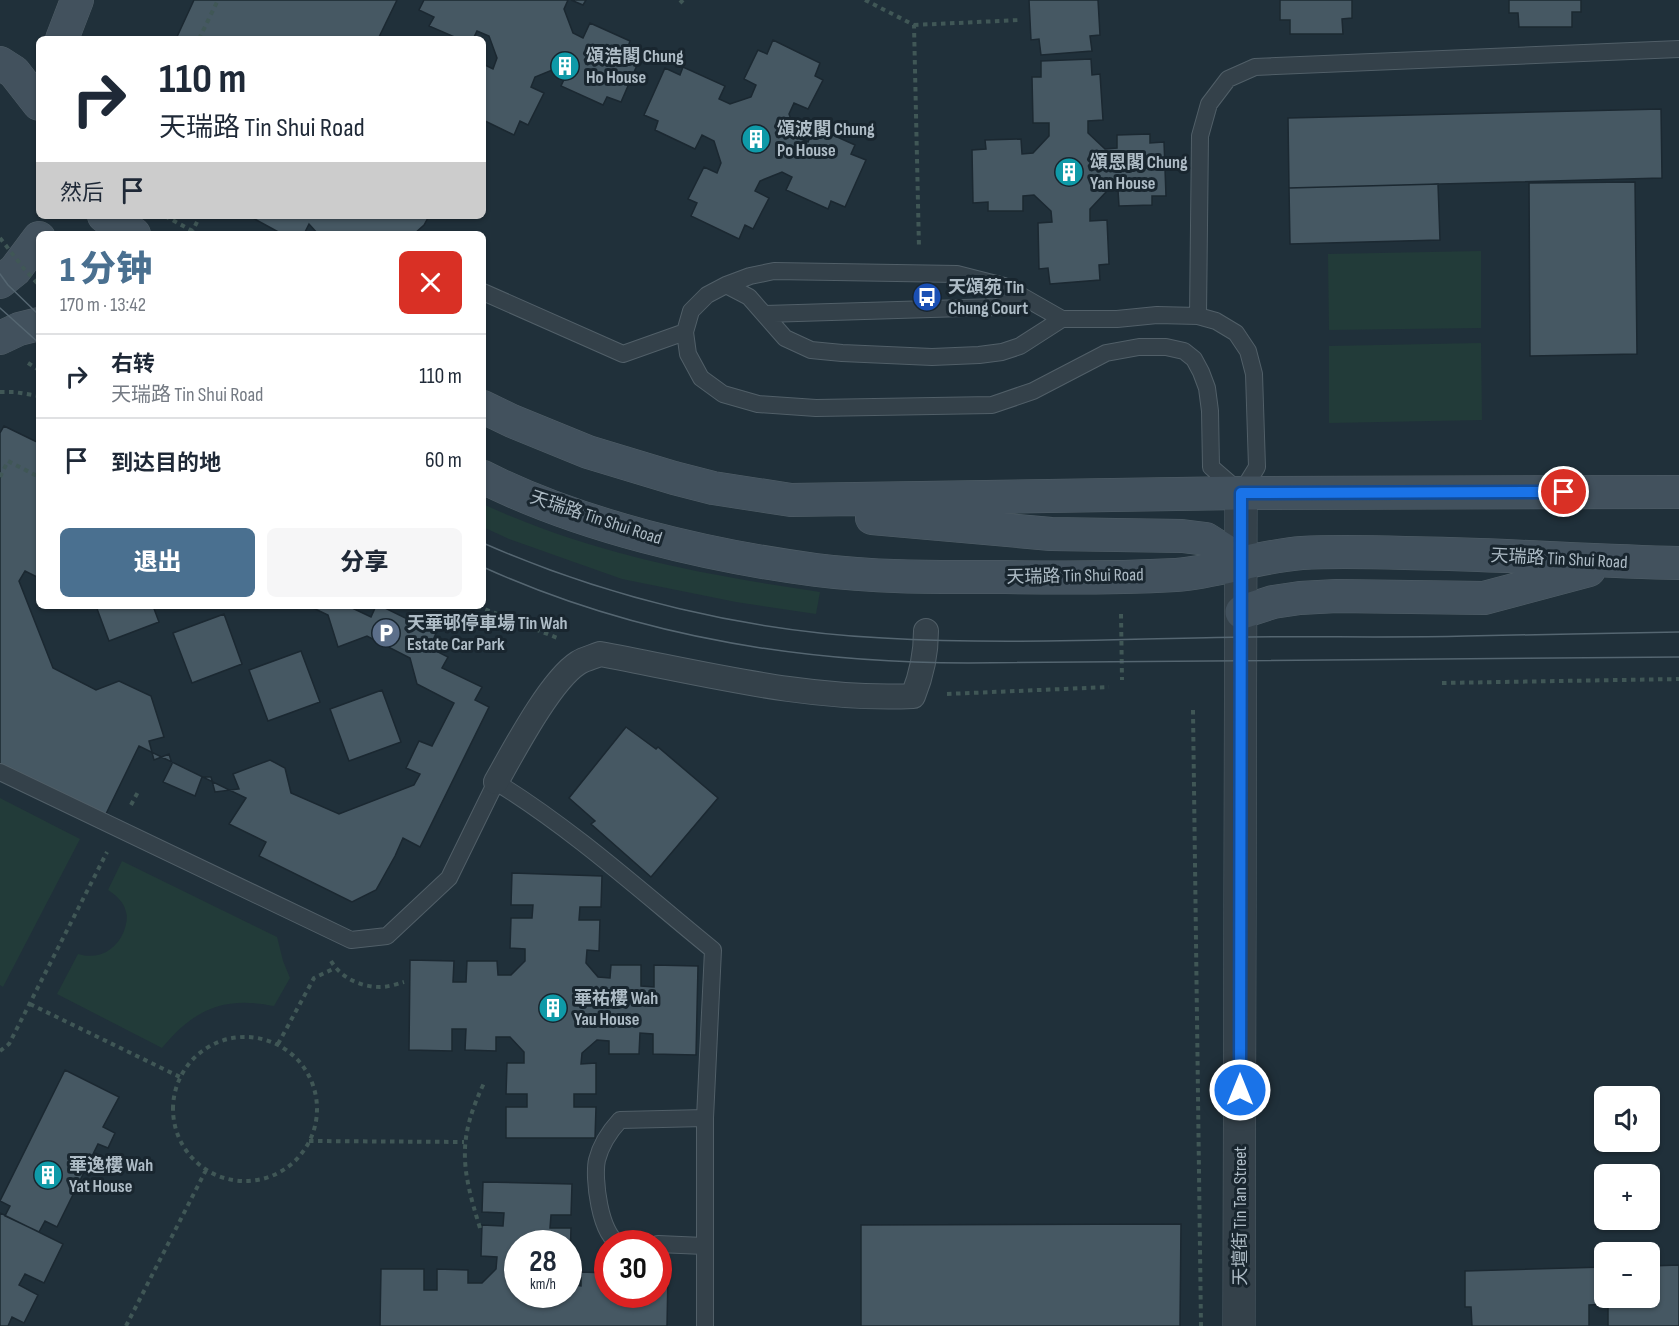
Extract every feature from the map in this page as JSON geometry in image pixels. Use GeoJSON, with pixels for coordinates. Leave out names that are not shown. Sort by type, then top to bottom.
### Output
{"type":"FeatureCollection","features":[{"type":"Feature","properties":{"kind":"main road"},"geometry":{"type":"LineString","coordinates":[[64,36],[76,0]]}},
{"type":"Feature","properties":{"kind":"main road"},"geometry":{"type":"LineString","coordinates":[[0,63],[14,72],[36,100]]}},
{"type":"Feature","properties":{"kind":"main road"},"geometry":{"type":"LineString","coordinates":[[109,219],[129,231]]}},
{"type":"Feature","properties":{"kind":"main road"},"geometry":{"type":"LineString","coordinates":[[23,278],[36,246]]}},
{"type":"Feature","properties":{"kind":"main road"},"geometry":{"type":"LineString","coordinates":[[0,338],[19,329],[36,325]]}},
{"type":"Feature","properties":{"kind":"main road"},"geometry":{"type":"LineString","coordinates":[[486,408],[588,452],[713,488],[804,500],[874,519],[1051,534],[1182,536],[1206,539],[1242,564]]}},
{"type":"Feature","properties":{"kind":"main road","name":"天瑞路 Tin Shui Road"},"geometry":{"type":"LineString","coordinates":[[486,478],[565,512],[626,531],[766,562],[818,570],[947,577],[1178,574],[1298,553],[1338,551],[1679,563]]}},
{"type":"Feature","properties":{"kind":"main road"},"geometry":{"type":"LineString","coordinates":[[804,500],[1241,493],[1679,492]]}},
{"type":"Feature","properties":{"kind":"main road"},"geometry":{"type":"LineString","coordinates":[[1242,612],[1273,602],[1300,598],[1336,596],[1484,598],[1620,562]]}},
{"type":"Feature","properties":{"kind":"street","name":"天壇街 Tin Tan Street"},"geometry":{"type":"LineString","coordinates":[[1239,1326],[1241,493]]}},
{"type":"Feature","properties":{"kind":"street"},"geometry":{"type":"LineString","coordinates":[[496,782],[537,713],[564,674],[579,662],[600,654],[741,681],[821,693],[880,697],[913,696],[921,678],[926,631]]}},
{"type":"Feature","properties":{"kind":"lane"},"geometry":{"type":"LineString","coordinates":[[1198,315],[1200,136],[1209,104],[1228,79],[1255,67],[1679,49]]}},
{"type":"Feature","properties":{"kind":"lane"},"geometry":{"type":"LineString","coordinates":[[774,271],[957,274],[1004,286],[1062,319],[1198,315],[1216,321],[1236,333],[1248,351],[1254,374],[1257,467],[1241,493],[1211,467],[1210,411],[1207,388],[1194,359],[1184,351],[1166,347],[1138,347],[1106,353],[1033,391],[992,405],[816,408],[758,404],[723,394],[702,378],[688,354],[685,332],[692,311],[707,296],[726,285],[750,276],[774,271]]}},
{"type":"Feature","properties":{"kind":"lane"},"geometry":{"type":"LineString","coordinates":[[726,285],[749,297],[785,338],[811,350],[932,357],[979,355],[1002,352],[1020,346],[1062,319]]}},
{"type":"Feature","properties":{"kind":"lane"},"geometry":{"type":"LineString","coordinates":[[486,293],[623,354],[685,332]]}},
{"type":"Feature","properties":{"kind":"lane"},"geometry":{"type":"LineString","coordinates":[[765,314],[997,308],[1023,297]]}},
{"type":"Feature","properties":{"kind":"lane"},"geometry":{"type":"LineString","coordinates":[[0,772],[351,940],[387,936],[449,878],[496,782],[525,800],[713,950],[705,1118],[705,1326]]}},
{"type":"Feature","properties":{"kind":"lane"},"geometry":{"type":"LineString","coordinates":[[607,1230],[600,1214],[596,1162],[607,1135],[620,1120],[705,1118]]}},
{"type":"Feature","properties":{"kind":"lane"},"geometry":{"type":"LineString","coordinates":[[672,1245],[704,1246]]}},
{"type":"Feature","properties":{"kind":"path"},"geometry":{"type":"LineString","coordinates":[[200,36],[218,0]]}},
{"type":"Feature","properties":{"kind":"path"},"geometry":{"type":"LineString","coordinates":[[865,0],[914,25],[1020,20]]}},
{"type":"Feature","properties":{"kind":"path"},"geometry":{"type":"LineString","coordinates":[[914,25],[920,273]]}},
{"type":"Feature","properties":{"kind":"path"},"geometry":{"type":"LineString","coordinates":[[170,219],[192,231]]}},
{"type":"Feature","properties":{"kind":"path"},"geometry":{"type":"LineString","coordinates":[[0,238],[25,270],[23,278]]}},
{"type":"Feature","properties":{"kind":"path"},"geometry":{"type":"LineString","coordinates":[[0,392],[36,396]]}},
{"type":"Feature","properties":{"kind":"path"},"geometry":{"type":"LineString","coordinates":[[0,477],[8,461],[36,475]]}},
{"type":"Feature","properties":{"kind":"path"},"geometry":{"type":"LineString","coordinates":[[485,609],[600,654]]}},
{"type":"Feature","properties":{"kind":"path"},"geometry":{"type":"LineString","coordinates":[[1121,614],[1122,680]]}},
{"type":"Feature","properties":{"kind":"path"},"geometry":{"type":"LineString","coordinates":[[1442,683],[1679,679]]}},
{"type":"Feature","properties":{"kind":"path"},"geometry":{"type":"LineString","coordinates":[[913,696],[1109,687]]}},
{"type":"Feature","properties":{"kind":"path"},"geometry":{"type":"LineString","coordinates":[[1192,710],[1201,1326]]}},
{"type":"Feature","properties":{"kind":"path"},"geometry":{"type":"LineString","coordinates":[[0,1051],[9,1044],[139,790]]}},
{"type":"Feature","properties":{"kind":"path"},"geometry":{"type":"LineString","coordinates":[[278,1044],[314,978],[335,968]]}},
{"type":"Feature","properties":{"kind":"path"},"geometry":{"type":"LineString","coordinates":[[30,1004],[180,1077]]}},
{"type":"Feature","properties":{"kind":"path"},"geometry":{"type":"LineString","coordinates":[[234,1037],[257,1037],[278,1044],[297,1058],[309,1076],[316,1097],[316,1119],[309,1141],[295,1161],[275,1174],[252,1181],[228,1179],[206,1170],[190,1156],[179,1138],[173,1118],[174,1096],[180,1077],[193,1058],[212,1044],[234,1037]]}},
{"type":"Feature","properties":{"kind":"path"},"geometry":{"type":"LineString","coordinates":[[480,1227],[465,1176],[464,1142],[473,1107],[485,1081]]}},
{"type":"Feature","properties":{"kind":"path"},"geometry":{"type":"LineString","coordinates":[[309,1141],[464,1142]]}},
{"type":"Feature","properties":{"kind":"path"},"geometry":{"type":"LineString","coordinates":[[126,1326],[206,1170]]}},
{"type":"Feature","properties":{"kind":"green space"},"geometry":{"type":"Polygon","coordinates":[[[1481,251],[1481,328],[1329,330],[1328,254],[1481,251]]]}},
{"type":"Feature","properties":{"kind":"green space"},"geometry":{"type":"Polygon","coordinates":[[[1481,343],[1482,420],[1329,423],[1329,346],[1481,343]]]}},
{"type":"Feature","properties":{"kind":"green space"},"geometry":{"type":"Polygon","coordinates":[[[486,505],[564,536],[648,560],[733,578],[820,592],[816,614],[736,602],[622,579],[509,539],[486,528],[486,505]]]}},
{"type":"Feature","properties":{"kind":"green space"},"geometry":{"type":"Polygon","coordinates":[[[0,798],[80,839],[3,987],[0,985],[0,798]]]}},
{"type":"Feature","properties":{"kind":"green space"},"geometry":{"type":"Polygon","coordinates":[[[122,861],[277,937],[290,978],[274,1006],[240,1003],[211,1009],[186,1024],[162,1048],[57,994],[78,954],[99,955],[111,949],[121,938],[127,914],[119,899],[108,890],[122,861]]]}},
{"type":"Feature","properties":{"kind":"building"},"geometry":{"type":"Polygon","coordinates":[[[194,0],[397,0],[379,36],[177,36],[194,0]]]}},
{"type":"Feature","properties":{"kind":"building","name":"頌浩閣 Chung Ho House"},"geometry":{"type":"Polygon","coordinates":[[[424,0],[568,0],[564,9],[573,33],[583,38],[590,23],[630,41],[627,50],[641,56],[621,102],[607,97],[603,105],[561,86],[567,73],[557,68],[535,77],[531,87],[544,93],[528,125],[520,121],[514,135],[486,121],[486,66],[493,69],[497,58],[489,36],[477,31],[474,36],[452,36],[429,26],[434,17],[419,10],[424,0]]]}},
{"type":"Feature","properties":{"kind":"building","name":"頌浩閣 Chung Ho House"},"geometry":{"type":"Polygon","coordinates":[[[571,0],[586,0],[583,5],[571,0]]]}},
{"type":"Feature","properties":{"kind":"building"},"geometry":{"type":"Polygon","coordinates":[[[1029,0],[1098,0],[1100,35],[1090,36],[1092,51],[1041,55],[1039,39],[1031,40],[1029,0]]]}},
{"type":"Feature","properties":{"kind":"building"},"geometry":{"type":"Polygon","coordinates":[[[1280,0],[1352,0],[1352,18],[1342,19],[1343,34],[1290,34],[1290,20],[1280,20],[1280,0]]]}},
{"type":"Feature","properties":{"kind":"building"},"geometry":{"type":"Polygon","coordinates":[[[1509,0],[1581,0],[1581,12],[1572,12],[1572,27],[1519,27],[1518,13],[1509,13],[1509,0]]]}},
{"type":"Feature","properties":{"kind":"building","name":"頌波閣 Chung Po House"},"geometry":{"type":"Polygon","coordinates":[[[773,40],[820,63],[815,76],[823,80],[808,109],[794,103],[789,114],[798,138],[808,142],[815,127],[855,145],[851,154],[866,160],[845,207],[831,201],[828,209],[786,190],[792,177],[782,172],[760,181],[755,191],[769,198],[753,229],[745,225],[739,239],[691,216],[697,203],[688,199],[704,167],[717,173],[721,163],[714,141],[702,135],[695,149],[655,130],[658,121],[644,115],[665,68],[680,75],[683,67],[725,86],[719,99],[730,104],[751,97],[756,85],[744,79],[758,50],[767,54],[773,40]]]}},
{"type":"Feature","properties":{"kind":"building","name":"頌恩閣 Chung Yan House"},"geometry":{"type":"Polygon","coordinates":[[[1091,59],[1092,75],[1100,74],[1103,120],[1088,121],[1088,133],[1105,149],[1117,148],[1117,135],[1150,134],[1150,143],[1164,142],[1166,196],[1152,196],[1152,205],[1119,206],[1118,190],[1107,191],[1090,209],[1090,221],[1107,220],[1109,264],[1099,265],[1100,280],[1050,284],[1048,268],[1039,269],[1038,223],[1052,222],[1051,211],[1034,195],[1023,196],[1023,211],[988,211],[988,202],[973,203],[972,150],[986,149],[985,140],[1021,139],[1022,154],[1033,153],[1049,136],[1049,123],[1033,123],[1032,77],[1041,77],[1041,61],[1091,59]]]}},
{"type":"Feature","properties":{"kind":"building"},"geometry":{"type":"Polygon","coordinates":[[[1661,109],[1662,178],[1289,188],[1288,118],[1661,109]]]}},
{"type":"Feature","properties":{"kind":"building"},"geometry":{"type":"Polygon","coordinates":[[[1635,182],[1637,354],[1530,356],[1529,183],[1635,182]]]}},
{"type":"Feature","properties":{"kind":"building"},"geometry":{"type":"Polygon","coordinates":[[[1438,184],[1440,240],[1290,244],[1289,188],[1438,184]]]}},
{"type":"Feature","properties":{"kind":"building"},"geometry":{"type":"Polygon","coordinates":[[[255,219],[427,219],[417,231],[315,231],[309,224],[306,231],[277,231],[255,219]]]}},
{"type":"Feature","properties":{"kind":"building"},"geometry":{"type":"Polygon","coordinates":[[[4,426],[36,442],[36,609],[354,609],[371,617],[375,609],[387,609],[436,633],[430,648],[448,657],[442,668],[482,687],[475,700],[489,707],[420,847],[403,838],[376,890],[352,902],[259,856],[266,842],[229,824],[246,798],[139,746],[103,820],[0,768],[0,433],[4,426]]]}},
{"type":"Feature","properties":{"kind":"building"},"geometry":{"type":"Polygon","coordinates":[[[25,571],[36,576],[36,609],[97,609],[109,641],[159,622],[154,609],[315,609],[328,615],[338,647],[367,636],[410,658],[417,684],[454,703],[432,746],[419,741],[406,768],[420,774],[414,785],[339,814],[291,793],[285,768],[270,760],[233,774],[239,789],[215,792],[211,777],[202,777],[195,796],[163,782],[172,764],[169,754],[154,760],[149,741],[164,737],[151,696],[119,681],[96,690],[53,668],[19,581],[25,571]],[[224,614],[173,633],[192,683],[242,664],[224,614]],[[301,651],[249,670],[268,721],[320,702],[301,651]],[[382,690],[330,709],[349,761],[401,742],[382,690]]]}},
{"type":"Feature","properties":{"kind":"building"},"geometry":{"type":"Polygon","coordinates":[[[626,727],[656,749],[658,747],[718,798],[651,877],[591,824],[595,821],[569,798],[626,727]]]}},
{"type":"Feature","properties":{"kind":"building","name":"華祐樓 Wah Yau House"},"geometry":{"type":"Polygon","coordinates":[[[512,873],[602,876],[601,907],[580,907],[579,920],[600,920],[599,951],[587,950],[586,963],[598,977],[610,978],[611,965],[641,965],[641,986],[654,987],[654,965],[698,966],[696,1055],[653,1054],[653,1034],[640,1033],[639,1054],[609,1054],[609,1041],[597,1040],[582,1053],[581,1064],[596,1063],[596,1094],[574,1094],[574,1107],[596,1107],[595,1138],[506,1138],[506,1107],[527,1107],[527,1094],[506,1094],[507,1063],[524,1063],[524,1052],[510,1037],[496,1037],[496,1051],[465,1050],[466,1029],[452,1029],[452,1051],[409,1050],[410,960],[454,961],[453,982],[466,982],[467,961],[497,961],[498,975],[511,975],[525,961],[525,949],[510,948],[511,918],[532,918],[533,905],[511,905],[512,873]]]}},
{"type":"Feature","properties":{"kind":"building","name":"華逸樓 Wah Yat House"},"geometry":{"type":"Polygon","coordinates":[[[65,1070],[119,1097],[103,1127],[115,1133],[108,1148],[98,1144],[57,1227],[45,1221],[39,1232],[5,1216],[10,1206],[0,1201],[65,1070]]]}},
{"type":"Feature","properties":{"kind":"building"},"geometry":{"type":"Polygon","coordinates":[[[483,1182],[572,1184],[571,1215],[551,1215],[550,1228],[571,1228],[571,1230],[504,1230],[504,1308],[582,1308],[582,1272],[594,1272],[594,1308],[667,1308],[667,1326],[380,1326],[381,1269],[424,1269],[424,1290],[437,1290],[437,1269],[468,1270],[468,1283],[482,1283],[496,1269],[497,1257],[481,1256],[482,1225],[503,1226],[504,1213],[482,1212],[483,1182]]]}},
{"type":"Feature","properties":{"kind":"building","name":"華逸樓 Wah Yat House"},"geometry":{"type":"Polygon","coordinates":[[[0,1213],[63,1244],[44,1283],[25,1274],[19,1285],[38,1295],[24,1323],[12,1317],[8,1326],[0,1326],[0,1213]]]}},
{"type":"Feature","properties":{"kind":"building"},"geometry":{"type":"Polygon","coordinates":[[[1181,1224],[1180,1326],[861,1326],[861,1225],[1181,1224]]]}},
{"type":"Feature","properties":{"kind":"building"},"geometry":{"type":"Polygon","coordinates":[[[1679,1265],[1679,1326],[1608,1326],[1608,1308],[1660,1308],[1660,1266],[1679,1265]]]}},
{"type":"Feature","properties":{"kind":"building"},"geometry":{"type":"Polygon","coordinates":[[[1594,1267],[1594,1305],[1589,1305],[1589,1326],[1472,1326],[1471,1307],[1465,1307],[1465,1271],[1594,1267]]]}},
{"type":"Feature","properties":{"kind":"tram line"},"geometry":{"type":"LineString","coordinates":[[0,274],[36,312]]}},
{"type":"Feature","properties":{"kind":"tram line"},"geometry":{"type":"LineString","coordinates":[[0,308],[36,340]]}},
{"type":"Feature","properties":{"kind":"tram line"},"geometry":{"type":"LineString","coordinates":[[486,544],[579,580],[678,608],[780,628],[883,638],[1017,641],[1679,632]]}},
{"type":"Feature","properties":{"kind":"tram line"},"geometry":{"type":"LineString","coordinates":[[486,568],[541,591],[660,628],[782,651],[844,658],[968,663],[1679,657]]}},
{"type":"Feature","properties":{"kind":"place","name":"頌浩閣 Chung Ho House"},"geometry":{"type":"Point","coordinates":[565,66]}},
{"type":"Feature","properties":{"kind":"place","name":"頌波閣 Chung Po House"},"geometry":{"type":"Point","coordinates":[756,139]}},
{"type":"Feature","properties":{"kind":"place","name":"頌恩閣 Chung Yan House"},"geometry":{"type":"Point","coordinates":[1069,172]}},
{"type":"Feature","properties":{"kind":"place","name":"天頌苑 Tin Chung Court"},"geometry":{"type":"Point","coordinates":[927,297]}},
{"type":"Feature","properties":{"kind":"place","name":"天華邨停車場 Tin Wah Estate Car Park"},"geometry":{"type":"Point","coordinates":[386,633]}},
{"type":"Feature","properties":{"kind":"place","name":"華祐樓 Wah Yau House"},"geometry":{"type":"Point","coordinates":[553,1008]}},
{"type":"Feature","properties":{"kind":"place","name":"華逸樓 Wah Yat House"},"geometry":{"type":"Point","coordinates":[48,1175]}},
{"type":"Feature","properties":{"kind":"route"},"geometry":{"type":"LineString","coordinates":[[1240,1090],[1241,493],[1564,492]]}}]}
